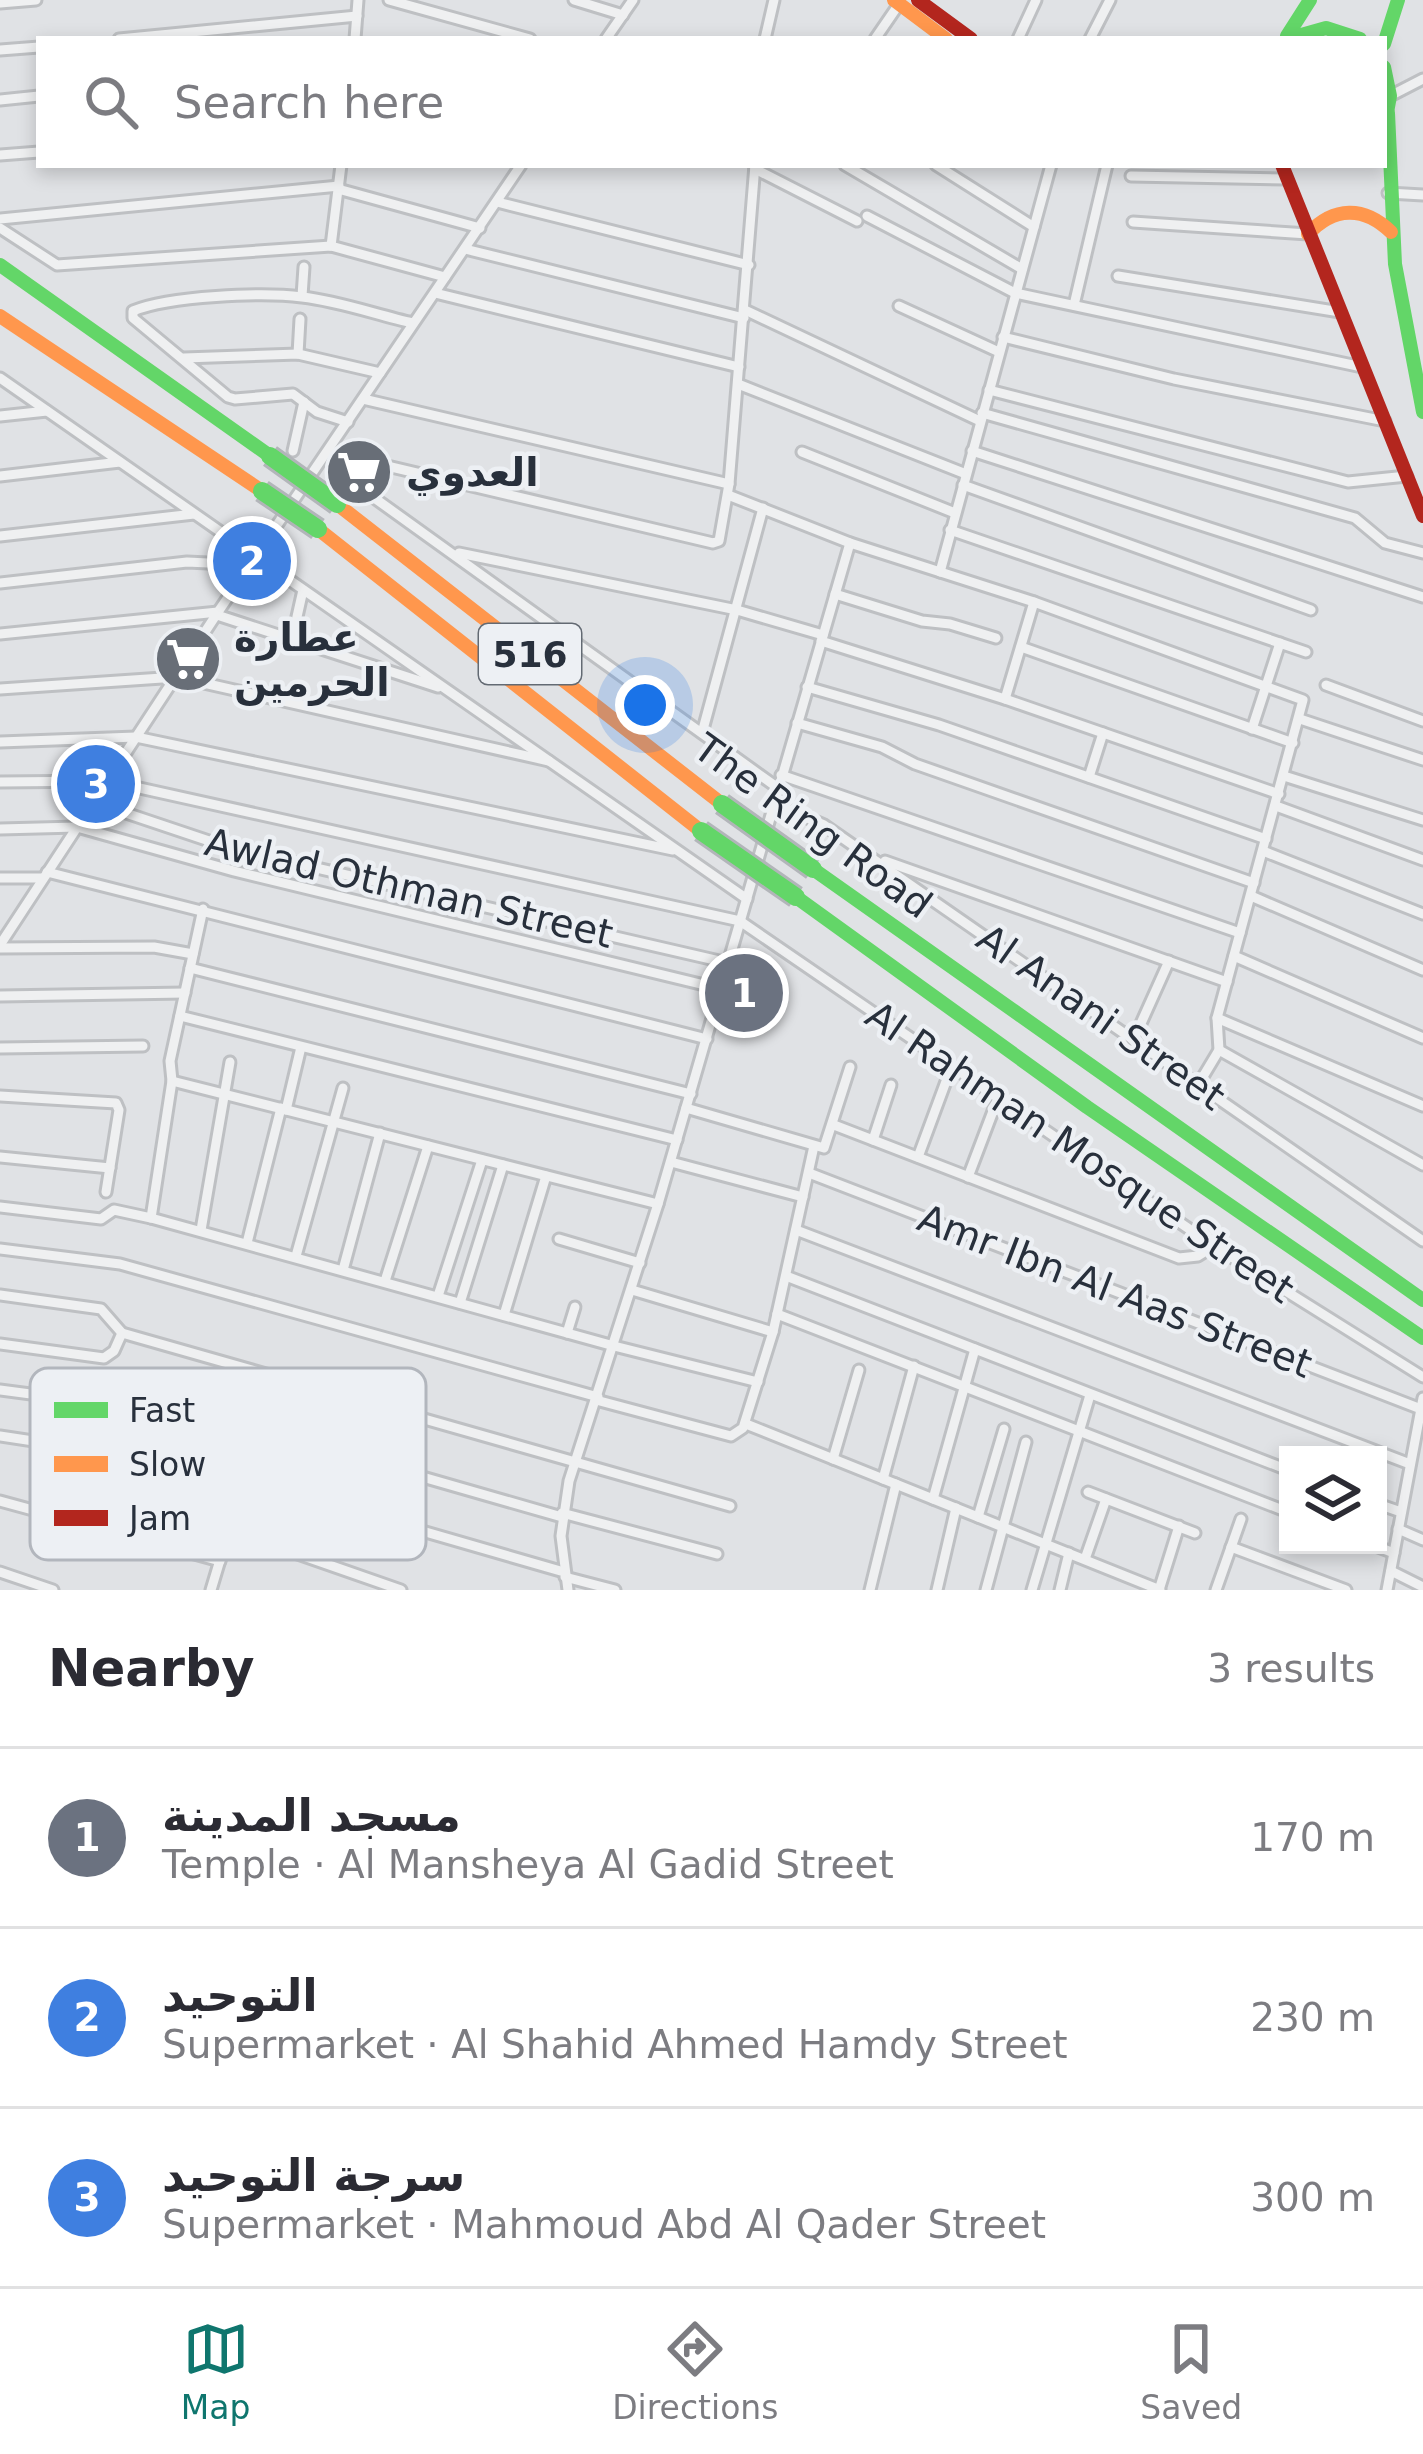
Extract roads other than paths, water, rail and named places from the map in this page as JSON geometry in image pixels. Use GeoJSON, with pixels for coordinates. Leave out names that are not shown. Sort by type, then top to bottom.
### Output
{"type":"FeatureCollection","features":[{"type":"Feature","properties":{"kind":"main road"},"geometry":{"type":"LineString","coordinates":[[1288,36],[1310,0]]}},
{"type":"Feature","properties":{"kind":"main road"},"geometry":{"type":"LineString","coordinates":[[1386,36],[1397,0]]}},
{"type":"Feature","properties":{"kind":"main road"},"geometry":{"type":"LineString","coordinates":[[904,1],[943,36]]}},
{"type":"Feature","properties":{"kind":"main road"},"geometry":{"type":"LineString","coordinates":[[904,1],[966,36]]}},
{"type":"Feature","properties":{"kind":"main road"},"geometry":{"type":"LineString","coordinates":[[1297,36],[1326,28],[1351,36]]}},
{"type":"Feature","properties":{"kind":"main road"},"geometry":{"type":"LineString","coordinates":[[1388,111],[1391,232],[1414,331],[1423,412]]}},
{"type":"Feature","properties":{"kind":"main road"},"geometry":{"type":"LineString","coordinates":[[1284,172],[1423,516]]}},
{"type":"Feature","properties":{"kind":"main road"},"geometry":{"type":"LineString","coordinates":[[1308,234],[1327,216],[1353,210],[1378,219],[1391,232]]}},
{"type":"Feature","properties":{"kind":"main road","name":"The Ring Road"},"geometry":{"type":"LineString","coordinates":[[0,265],[337,504],[722,804],[1423,1300]]}},
{"type":"Feature","properties":{"kind":"main road","name":"The Ring Road"},"geometry":{"type":"LineString","coordinates":[[0,316],[318,529],[701,831],[1087,1107],[1423,1338]]}},
{"type":"Feature","properties":{"kind":"street"},"geometry":{"type":"LineString","coordinates":[[0,3],[37,0]]}},
{"type":"Feature","properties":{"kind":"street"},"geometry":{"type":"LineString","coordinates":[[355,36],[358,0]]}},
{"type":"Feature","properties":{"kind":"street"},"geometry":{"type":"LineString","coordinates":[[389,0],[519,36]]}},
{"type":"Feature","properties":{"kind":"street"},"geometry":{"type":"LineString","coordinates":[[574,0],[623,15]]}},
{"type":"Feature","properties":{"kind":"street"},"geometry":{"type":"LineString","coordinates":[[609,36],[633,0]]}},
{"type":"Feature","properties":{"kind":"street"},"geometry":{"type":"LineString","coordinates":[[766,36],[774,0]]}},
{"type":"Feature","properties":{"kind":"street"},"geometry":{"type":"LineString","coordinates":[[1019,36],[1036,0]]}},
{"type":"Feature","properties":{"kind":"street"},"geometry":{"type":"LineString","coordinates":[[1092,36],[1110,0]]}},
{"type":"Feature","properties":{"kind":"street"},"geometry":{"type":"LineString","coordinates":[[877,36],[904,1]]}},
{"type":"Feature","properties":{"kind":"street"},"geometry":{"type":"LineString","coordinates":[[150,36],[357,16]]}},
{"type":"Feature","properties":{"kind":"street"},"geometry":{"type":"LineString","coordinates":[[0,50],[36,47]]}},
{"type":"Feature","properties":{"kind":"street"},"geometry":{"type":"LineString","coordinates":[[1388,111],[1423,80]]}},
{"type":"Feature","properties":{"kind":"street"},"geometry":{"type":"LineString","coordinates":[[0,100],[36,96]]}},
{"type":"Feature","properties":{"kind":"street"},"geometry":{"type":"LineString","coordinates":[[0,155],[36,152]]}},
{"type":"Feature","properties":{"kind":"street"},"geometry":{"type":"LineString","coordinates":[[331,247],[341,168]]}},
{"type":"Feature","properties":{"kind":"street"},"geometry":{"type":"LineString","coordinates":[[0,946],[519,168]]}},
{"type":"Feature","properties":{"kind":"street"},"geometry":{"type":"LineString","coordinates":[[328,452],[713,543],[723,535],[755,168]]}},
{"type":"Feature","properties":{"kind":"street"},"geometry":{"type":"LineString","coordinates":[[757,168],[1016,293],[1362,367]]}},
{"type":"Feature","properties":{"kind":"street"},"geometry":{"type":"LineString","coordinates":[[850,168],[1022,269]]}},
{"type":"Feature","properties":{"kind":"street"},"geometry":{"type":"LineString","coordinates":[[941,168],[1034,227]]}},
{"type":"Feature","properties":{"kind":"street"},"geometry":{"type":"LineString","coordinates":[[940,572],[1051,168]]}},
{"type":"Feature","properties":{"kind":"street"},"geometry":{"type":"LineString","coordinates":[[1074,305],[1106,168]]}},
{"type":"Feature","properties":{"kind":"street"},"geometry":{"type":"LineString","coordinates":[[1131,176],[1284,172]]}},
{"type":"Feature","properties":{"kind":"street"},"geometry":{"type":"LineString","coordinates":[[0,224],[339,188],[480,228]]}},
{"type":"Feature","properties":{"kind":"street"},"geometry":{"type":"LineString","coordinates":[[1388,193],[1423,195]]}},
{"type":"Feature","properties":{"kind":"street"},"geometry":{"type":"LineString","coordinates":[[497,202],[748,265]]}},
{"type":"Feature","properties":{"kind":"street"},"geometry":{"type":"LineString","coordinates":[[1132,222],[1308,234]]}},
{"type":"Feature","properties":{"kind":"street"},"geometry":{"type":"LineString","coordinates":[[0,224],[49,262],[66,265],[331,247],[446,277]]}},
{"type":"Feature","properties":{"kind":"street"},"geometry":{"type":"LineString","coordinates":[[465,249],[744,314],[981,417],[1355,518],[1385,543],[1423,553]]}},
{"type":"Feature","properties":{"kind":"street"},"geometry":{"type":"LineString","coordinates":[[302,296],[304,267]]}},
{"type":"Feature","properties":{"kind":"street"},"geometry":{"type":"LineString","coordinates":[[1118,276],[1340,312]]}},
{"type":"Feature","properties":{"kind":"street"},"geometry":{"type":"LineString","coordinates":[[435,292],[740,367]]}},
{"type":"Feature","properties":{"kind":"street"},"geometry":{"type":"LineString","coordinates":[[348,422],[317,412],[293,394],[235,399],[133,318],[136,309],[226,297],[302,296],[413,323]]}},
{"type":"Feature","properties":{"kind":"street"},"geometry":{"type":"LineString","coordinates":[[899,306],[999,352]]}},
{"type":"Feature","properties":{"kind":"street"},"geometry":{"type":"LineString","coordinates":[[298,354],[300,320]]}},
{"type":"Feature","properties":{"kind":"street"},"geometry":{"type":"LineString","coordinates":[[1004,337],[1174,379],[1385,421]]}},
{"type":"Feature","properties":{"kind":"street"},"geometry":{"type":"LineString","coordinates":[[182,358],[298,354],[380,373]]}},
{"type":"Feature","properties":{"kind":"street"},"geometry":{"type":"LineString","coordinates":[[1,380],[254,561],[303,590],[747,898]]}},
{"type":"Feature","properties":{"kind":"street"},"geometry":{"type":"LineString","coordinates":[[738,384],[964,479],[1311,610]]}},
{"type":"Feature","properties":{"kind":"street"},"geometry":{"type":"LineString","coordinates":[[989,390],[1327,477],[1363,482],[1407,476]]}},
{"type":"Feature","properties":{"kind":"street"},"geometry":{"type":"LineString","coordinates":[[363,399],[728,489],[850,543],[1034,602],[1298,696],[1304,705],[1217,1018],[1219,1050],[1198,1085]]}},
{"type":"Feature","properties":{"kind":"street"},"geometry":{"type":"LineString","coordinates":[[293,451],[304,402]]}},
{"type":"Feature","properties":{"kind":"street"},"geometry":{"type":"LineString","coordinates":[[0,416],[47,411]]}},
{"type":"Feature","properties":{"kind":"street"},"geometry":{"type":"LineString","coordinates":[[972,451],[1423,597]]}},
{"type":"Feature","properties":{"kind":"street"},"geometry":{"type":"LineString","coordinates":[[802,452],[955,513]]}},
{"type":"Feature","properties":{"kind":"street"},"geometry":{"type":"LineString","coordinates":[[352,460],[366,492],[778,788]]}},
{"type":"Feature","properties":{"kind":"street"},"geometry":{"type":"LineString","coordinates":[[0,476],[120,462]]}},
{"type":"Feature","properties":{"kind":"street"},"geometry":{"type":"LineString","coordinates":[[702,733],[763,508]]}},
{"type":"Feature","properties":{"kind":"street"},"geometry":{"type":"LineString","coordinates":[[0,536],[194,514]]}},
{"type":"Feature","properties":{"kind":"street"},"geometry":{"type":"LineString","coordinates":[[950,530],[1306,652]]}},
{"type":"Feature","properties":{"kind":"street"},"geometry":{"type":"LineString","coordinates":[[568,1590],[562,1515],[671,1162],[850,543]]}},
{"type":"Feature","properties":{"kind":"street"},"geometry":{"type":"LineString","coordinates":[[452,551],[737,610],[1279,794]]}},
{"type":"Feature","properties":{"kind":"street"},"geometry":{"type":"LineString","coordinates":[[0,583],[187,562],[254,561]]}},
{"type":"Feature","properties":{"kind":"street"},"geometry":{"type":"LineString","coordinates":[[292,639],[303,590]]}},
{"type":"Feature","properties":{"kind":"street"},"geometry":{"type":"LineString","coordinates":[[835,594],[996,638]]}},
{"type":"Feature","properties":{"kind":"street"},"geometry":{"type":"LineString","coordinates":[[1005,699],[1034,602]]}},
{"type":"Feature","properties":{"kind":"street"},"geometry":{"type":"LineString","coordinates":[[0,634],[218,613],[448,691]]}},
{"type":"Feature","properties":{"kind":"street"},"geometry":{"type":"LineString","coordinates":[[1252,729],[1280,643]]}},
{"type":"Feature","properties":{"kind":"street"},"geometry":{"type":"LineString","coordinates":[[1021,647],[1293,743]]}},
{"type":"Feature","properties":{"kind":"street"},"geometry":{"type":"LineString","coordinates":[[0,689],[177,677],[554,763]]}},
{"type":"Feature","properties":{"kind":"street"},"geometry":{"type":"LineString","coordinates":[[1326,685],[1423,721]]}},
{"type":"Feature","properties":{"kind":"street"},"geometry":{"type":"LineString","coordinates":[[808,687],[939,724],[1266,839]]}},
{"type":"Feature","properties":{"kind":"street"},"geometry":{"type":"LineString","coordinates":[[1300,719],[1423,760]]}},
{"type":"Feature","properties":{"kind":"street"},"geometry":{"type":"LineString","coordinates":[[797,723],[882,747],[914,764],[1254,884]]}},
{"type":"Feature","properties":{"kind":"street"},"geometry":{"type":"LineString","coordinates":[[1089,777],[1103,733]]}},
{"type":"Feature","properties":{"kind":"street"},"geometry":{"type":"LineString","coordinates":[[0,742],[136,737],[680,852]]}},
{"type":"Feature","properties":{"kind":"street"},"geometry":{"type":"LineString","coordinates":[[782,775],[1240,933]]}},
{"type":"Feature","properties":{"kind":"street"},"geometry":{"type":"LineString","coordinates":[[1284,776],[1423,820]]}},
{"type":"Feature","properties":{"kind":"street"},"geometry":{"type":"LineString","coordinates":[[0,782],[108,781],[740,921]]}},
{"type":"Feature","properties":{"kind":"street","name":"Awlad Othman Street"},"geometry":{"type":"LineString","coordinates":[[93,802],[242,851],[728,963]]}},
{"type":"Feature","properties":{"kind":"street","name":"Al Anani Street"},"geometry":{"type":"LineString","coordinates":[[773,803],[824,825],[1423,1241]]}},
{"type":"Feature","properties":{"kind":"street"},"geometry":{"type":"LineString","coordinates":[[1276,806],[1423,860]]}},
{"type":"Feature","properties":{"kind":"street"},"geometry":{"type":"LineString","coordinates":[[0,829],[76,827],[234,871],[721,989]]}},
{"type":"Feature","properties":{"kind":"street"},"geometry":{"type":"LineString","coordinates":[[1263,851],[1423,914]]}},
{"type":"Feature","properties":{"kind":"street"},"geometry":{"type":"LineString","coordinates":[[868,855],[1227,982]]}},
{"type":"Feature","properties":{"kind":"street"},"geometry":{"type":"LineString","coordinates":[[0,878],[45,875],[203,910],[707,1040]]}},
{"type":"Feature","properties":{"kind":"street"},"geometry":{"type":"LineString","coordinates":[[1251,896],[1423,970]]}},
{"type":"Feature","properties":{"kind":"street"},"geometry":{"type":"LineString","coordinates":[[151,1218],[172,1081],[169,1068],[203,910]]}},
{"type":"Feature","properties":{"kind":"street","name":"Al Rahman Mosque Street"},"geometry":{"type":"LineString","coordinates":[[740,921],[1214,1246],[1423,1377]]}},
{"type":"Feature","properties":{"kind":"street"},"geometry":{"type":"LineString","coordinates":[[0,923],[14,923]]}},
{"type":"Feature","properties":{"kind":"street"},"geometry":{"type":"LineString","coordinates":[[0,946],[154,947],[193,954]]}},
{"type":"Feature","properties":{"kind":"street"},"geometry":{"type":"LineString","coordinates":[[1234,956],[1423,1038]]}},
{"type":"Feature","properties":{"kind":"street"},"geometry":{"type":"LineString","coordinates":[[1134,1039],[1169,962]]}},
{"type":"Feature","properties":{"kind":"street"},"geometry":{"type":"LineString","coordinates":[[190,968],[691,1094]]}},
{"type":"Feature","properties":{"kind":"street"},"geometry":{"type":"LineString","coordinates":[[0,996],[184,993]]}},
{"type":"Feature","properties":{"kind":"street"},"geometry":{"type":"LineString","coordinates":[[180,1016],[677,1140]]}},
{"type":"Feature","properties":{"kind":"street"},"geometry":{"type":"LineString","coordinates":[[1217,1018],[1423,1106]]}},
{"type":"Feature","properties":{"kind":"street"},"geometry":{"type":"LineString","coordinates":[[0,1048],[143,1046]]}},
{"type":"Feature","properties":{"kind":"street"},"geometry":{"type":"LineString","coordinates":[[247,1243],[301,1046]]}},
{"type":"Feature","properties":{"kind":"street"},"geometry":{"type":"LineString","coordinates":[[1219,1050],[1423,1165]]}},
{"type":"Feature","properties":{"kind":"street"},"geometry":{"type":"LineString","coordinates":[[202,1230],[230,1062]]}},
{"type":"Feature","properties":{"kind":"street"},"geometry":{"type":"LineString","coordinates":[[686,1108],[827,1146],[850,1066]]}},
{"type":"Feature","properties":{"kind":"street"},"geometry":{"type":"LineString","coordinates":[[918,1157],[948,1076]]}},
{"type":"Feature","properties":{"kind":"street"},"geometry":{"type":"LineString","coordinates":[[172,1081],[658,1204]]}},
{"type":"Feature","properties":{"kind":"street"},"geometry":{"type":"LineString","coordinates":[[873,1140],[891,1085]]}},
{"type":"Feature","properties":{"kind":"street"},"geometry":{"type":"LineString","coordinates":[[296,1256],[343,1088]]}},
{"type":"Feature","properties":{"kind":"street"},"geometry":{"type":"LineString","coordinates":[[0,1096],[116,1103],[106,1192]]}},
{"type":"Feature","properties":{"kind":"street"},"geometry":{"type":"LineString","coordinates":[[968,1177],[998,1098]]}},
{"type":"Feature","properties":{"kind":"street"},"geometry":{"type":"LineString","coordinates":[[834,1125],[1179,1258],[1198,1256],[1214,1246]]}},
{"type":"Feature","properties":{"kind":"street"},"geometry":{"type":"LineString","coordinates":[[343,1270],[380,1133]]}},
{"type":"Feature","properties":{"kind":"street"},"geometry":{"type":"LineString","coordinates":[[385,1281],[428,1146]]}},
{"type":"Feature","properties":{"kind":"street"},"geometry":{"type":"LineString","coordinates":[[0,1250],[120,1264],[731,1436],[746,1424],[773,1332],[814,1146]]}},
{"type":"Feature","properties":{"kind":"street"},"geometry":{"type":"LineString","coordinates":[[0,1156],[110,1168]]}},
{"type":"Feature","properties":{"kind":"street"},"geometry":{"type":"LineString","coordinates":[[438,1296],[482,1160]]}},
{"type":"Feature","properties":{"kind":"street"},"geometry":{"type":"LineString","coordinates":[[671,1162],[803,1198]]}},
{"type":"Feature","properties":{"kind":"street"},"geometry":{"type":"LineString","coordinates":[[460,1303],[503,1165]]}},
{"type":"Feature","properties":{"kind":"street","name":"Amr Ibn Al Aas Street"},"geometry":{"type":"LineString","coordinates":[[808,1173],[1422,1403]]}},
{"type":"Feature","properties":{"kind":"street"},"geometry":{"type":"LineString","coordinates":[[504,1315],[546,1176]]}},
{"type":"Feature","properties":{"kind":"street"},"geometry":{"type":"LineString","coordinates":[[0,1207],[101,1219],[114,1210],[151,1218],[758,1382]]}},
{"type":"Feature","properties":{"kind":"street"},"geometry":{"type":"LineString","coordinates":[[796,1230],[1409,1469],[1423,1479]]}},
{"type":"Feature","properties":{"kind":"street"},"geometry":{"type":"LineString","coordinates":[[560,1239],[640,1263]]}},
{"type":"Feature","properties":{"kind":"street"},"geometry":{"type":"LineString","coordinates":[[786,1276],[1279,1467]]}},
{"type":"Feature","properties":{"kind":"street"},"geometry":{"type":"LineString","coordinates":[[632,1290],[773,1332]]}},
{"type":"Feature","properties":{"kind":"street"},"geometry":{"type":"LineString","coordinates":[[0,1295],[101,1309],[122,1334],[241,1368]]}},
{"type":"Feature","properties":{"kind":"street"},"geometry":{"type":"LineString","coordinates":[[567,1333],[575,1307]]}},
{"type":"Feature","properties":{"kind":"street"},"geometry":{"type":"LineString","coordinates":[[777,1314],[1279,1509]]}},
{"type":"Feature","properties":{"kind":"street"},"geometry":{"type":"LineString","coordinates":[[0,1344],[104,1358],[114,1351],[122,1334]]}},
{"type":"Feature","properties":{"kind":"street"},"geometry":{"type":"LineString","coordinates":[[933,1498],[975,1349]]}},
{"type":"Feature","properties":{"kind":"street"},"geometry":{"type":"LineString","coordinates":[[883,1479],[914,1366]]}},
{"type":"Feature","properties":{"kind":"street"},"geometry":{"type":"LineString","coordinates":[[833,1459],[859,1370]]}},
{"type":"Feature","properties":{"kind":"street"},"geometry":{"type":"LineString","coordinates":[[0,1390],[30,1394]]}},
{"type":"Feature","properties":{"kind":"street"},"geometry":{"type":"LineString","coordinates":[[1032,1590],[1090,1395]]}},
{"type":"Feature","properties":{"kind":"street"},"geometry":{"type":"LineString","coordinates":[[1388,1590],[1422,1403]]}},
{"type":"Feature","properties":{"kind":"street"},"geometry":{"type":"LineString","coordinates":[[426,1421],[730,1506]]}},
{"type":"Feature","properties":{"kind":"street"},"geometry":{"type":"LineString","coordinates":[[746,1424],[1160,1590],[1179,1526]]}},
{"type":"Feature","properties":{"kind":"street"},"geometry":{"type":"LineString","coordinates":[[978,1516],[1004,1430]]}},
{"type":"Feature","properties":{"kind":"street"},"geometry":{"type":"LineString","coordinates":[[0,1436],[30,1439]]}},
{"type":"Feature","properties":{"kind":"street"},"geometry":{"type":"LineString","coordinates":[[986,1590],[1026,1442]]}},
{"type":"Feature","properties":{"kind":"street"},"geometry":{"type":"LineString","coordinates":[[426,1477],[717,1554]]}},
{"type":"Feature","properties":{"kind":"street"},"geometry":{"type":"LineString","coordinates":[[871,1590],[896,1484]]}},
{"type":"Feature","properties":{"kind":"street"},"geometry":{"type":"LineString","coordinates":[[1088,1492],[1196,1533]]}},
{"type":"Feature","properties":{"kind":"street"},"geometry":{"type":"LineString","coordinates":[[1085,1559],[1106,1499]]}},
{"type":"Feature","properties":{"kind":"street"},"geometry":{"type":"LineString","coordinates":[[0,1501],[30,1509]]}},
{"type":"Feature","properties":{"kind":"street"},"geometry":{"type":"LineString","coordinates":[[937,1590],[956,1508]]}},
{"type":"Feature","properties":{"kind":"street"},"geometry":{"type":"LineString","coordinates":[[1387,1508],[1401,1513]]}},
{"type":"Feature","properties":{"kind":"street"},"geometry":{"type":"LineString","coordinates":[[1216,1590],[1240,1519]]}},
{"type":"Feature","properties":{"kind":"street"},"geometry":{"type":"LineString","coordinates":[[1398,1528],[1423,1540]]}},
{"type":"Feature","properties":{"kind":"street"},"geometry":{"type":"LineString","coordinates":[[426,1535],[615,1590]]}},
{"type":"Feature","properties":{"kind":"street"},"geometry":{"type":"LineString","coordinates":[[1231,1546],[1346,1590]]}},
{"type":"Feature","properties":{"kind":"street"},"geometry":{"type":"LineString","coordinates":[[1387,1550],[1394,1553]]}},
{"type":"Feature","properties":{"kind":"street"},"geometry":{"type":"LineString","coordinates":[[1060,1590],[1069,1553]]}},
{"type":"Feature","properties":{"kind":"street"},"geometry":{"type":"LineString","coordinates":[[213,1560],[220,1562],[213,1589]]}},
{"type":"Feature","properties":{"kind":"street"},"geometry":{"type":"LineString","coordinates":[[316,1560],[401,1590]]}},
{"type":"Feature","properties":{"kind":"street"},"geometry":{"type":"LineString","coordinates":[[1390,1571],[1423,1587]]}},
{"type":"Feature","properties":{"kind":"street"},"geometry":{"type":"LineString","coordinates":[[0,1572],[53,1590]]}},
{"type":"Feature","properties":{"kind":"street"},"geometry":{"type":"LineString","coordinates":[[1124,1590],[1127,1577]]}},
{"type":"Feature","properties":{"kind":"place","name":"العدوي"},"geometry":{"type":"Point","coordinates":[359,472]}},
{"type":"Feature","properties":{"kind":"place","name":"التوحيد"},"geometry":{"type":"Point","coordinates":[252,561]}},
{"type":"Feature","properties":{"kind":"place","name":"عطارة الحرمين"},"geometry":{"type":"Point","coordinates":[188,659]}},
{"type":"Feature","properties":{"kind":"place","name":"سرجة التوحيد"},"geometry":{"type":"Point","coordinates":[96,784]}},
{"type":"Feature","properties":{"kind":"place","name":"مسجد المدينة"},"geometry":{"type":"Point","coordinates":[744,993]}}]}
